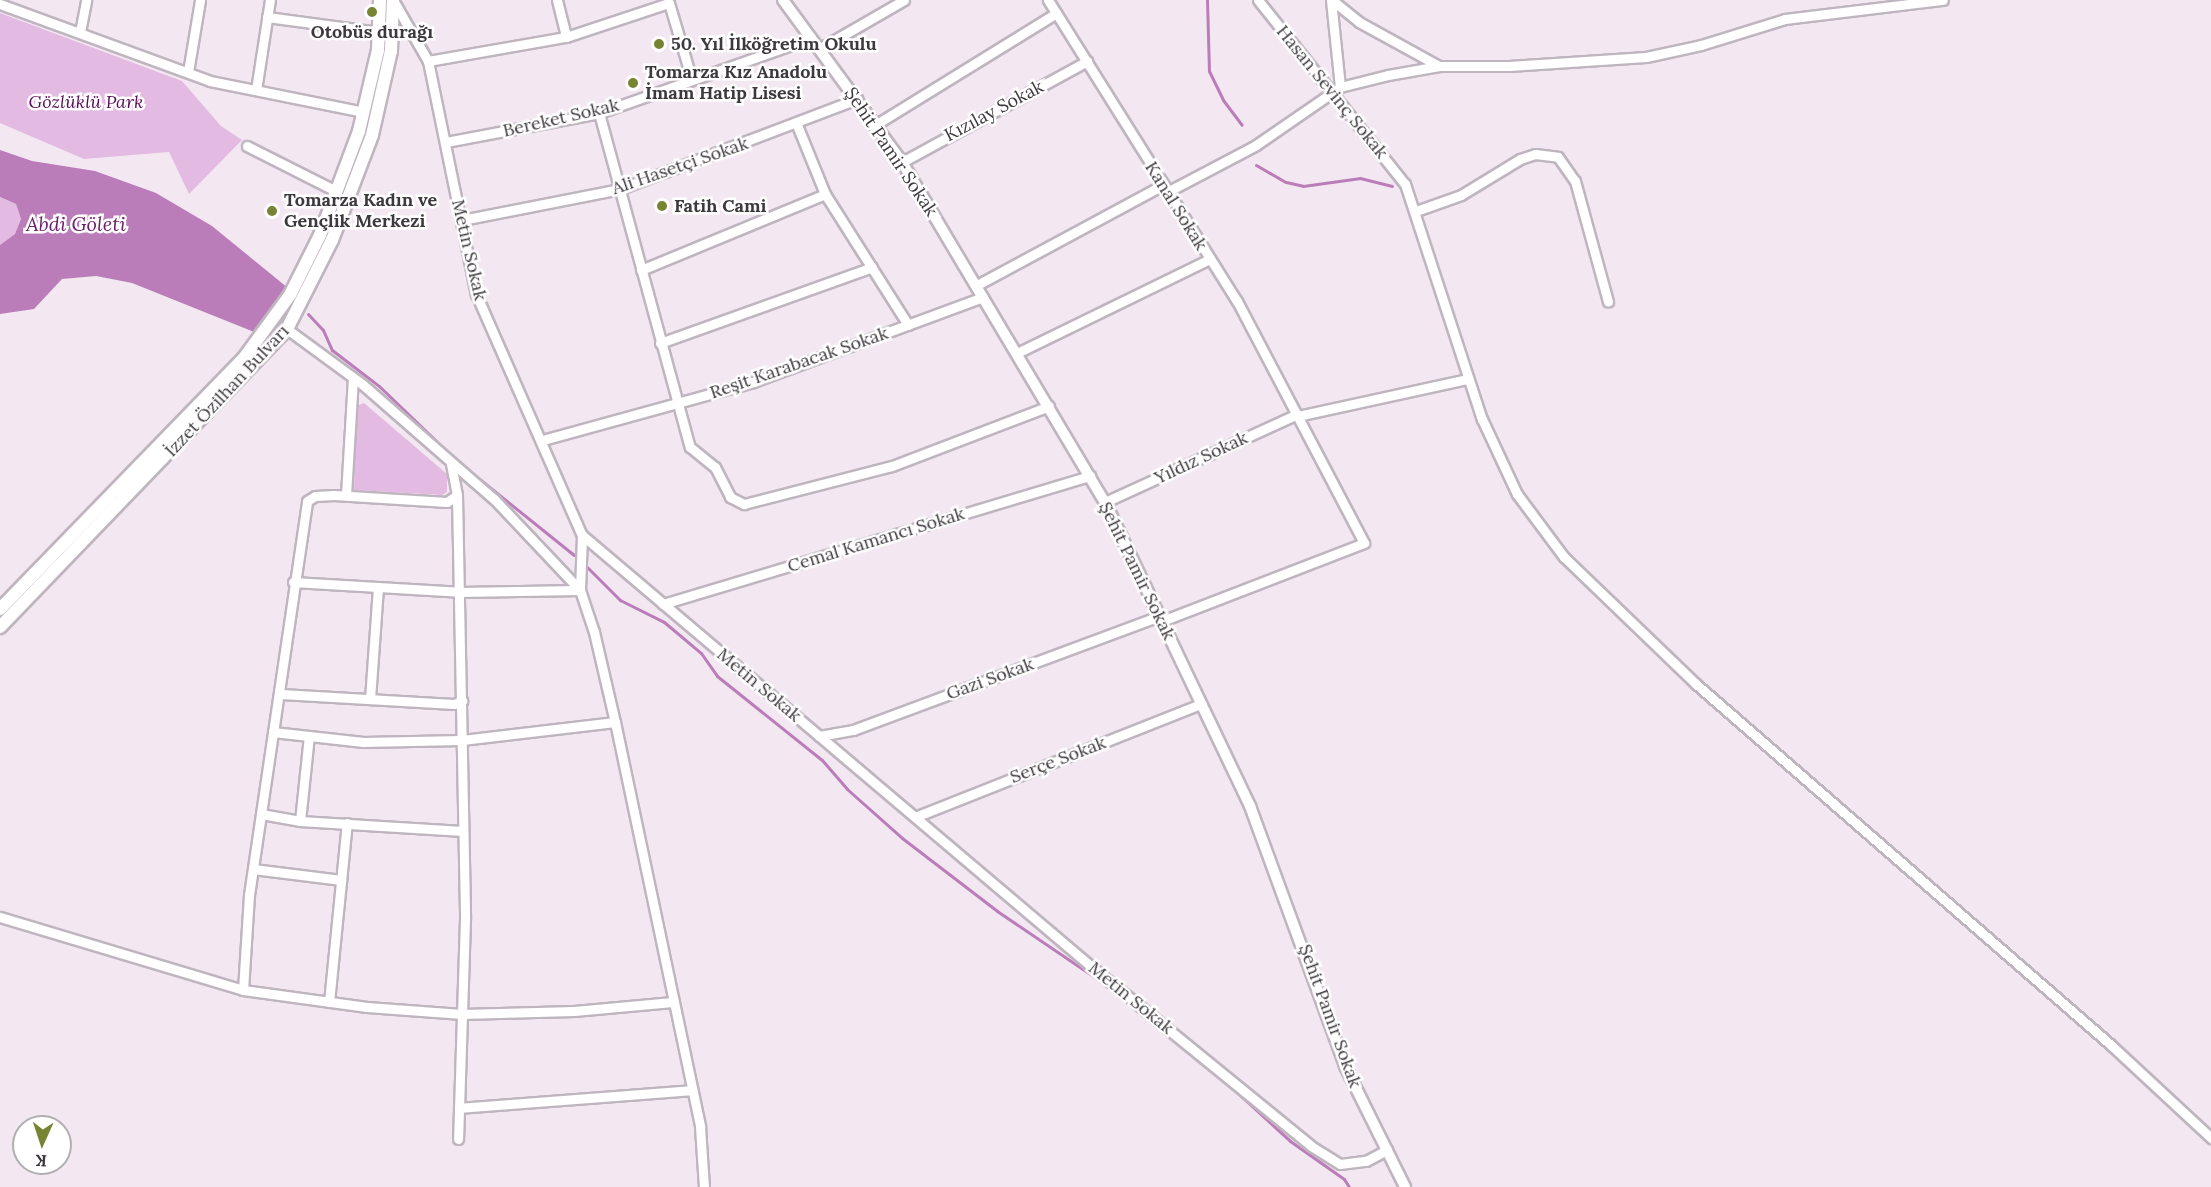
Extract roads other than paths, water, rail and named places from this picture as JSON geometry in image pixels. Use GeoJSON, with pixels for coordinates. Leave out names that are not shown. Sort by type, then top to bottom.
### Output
{"type":"FeatureCollection","features":[{"type":"Feature","properties":{"kind":"main road","name":"İzzet Özilhan Bulvarı"},"geometry":{"type":"LineString","coordinates":[[0,609],[244,358],[290,295],[336,191],[364,112],[379,32],[380,0]]}},
{"type":"Feature","properties":{"kind":"main road","name":"İzzet Özilhan Bulvarı"},"geometry":{"type":"LineString","coordinates":[[0,627],[287,329],[332,240],[372,135],[391,51],[393,0]]}},
{"type":"Feature","properties":{"kind":"street"},"geometry":{"type":"LineString","coordinates":[[80,32],[86,0]]}},
{"type":"Feature","properties":{"kind":"street"},"geometry":{"type":"LineString","coordinates":[[188,72],[200,0]]}},
{"type":"Feature","properties":{"kind":"street"},"geometry":{"type":"LineString","coordinates":[[256,90],[270,0]]}},
{"type":"Feature","properties":{"kind":"street","name":"Metin Sokak"},"geometry":{"type":"LineString","coordinates":[[393,0],[428,61],[476,294],[543,440],[582,535],[915,817],[1311,1146],[1340,1164],[1366,1161],[1387,1150]]}},
{"type":"Feature","properties":{"kind":"street"},"geometry":{"type":"LineString","coordinates":[[557,0],[566,37]]}},
{"type":"Feature","properties":{"kind":"street","name":"Şehit Pamir Sokak"},"geometry":{"type":"LineString","coordinates":[[783,0],[902,162],[1105,502],[1267,849],[1345,1066],[1405,1187]]}},
{"type":"Feature","properties":{"kind":"street"},"geometry":{"type":"LineString","coordinates":[[819,49],[904,0]]}},
{"type":"Feature","properties":{"kind":"street","name":"Kanal Sokak"},"geometry":{"type":"LineString","coordinates":[[1048,0],[1210,259],[1298,415],[1364,543]]}},
{"type":"Feature","properties":{"kind":"street","name":"Hasan Sevinç Sokak"},"geometry":{"type":"LineString","coordinates":[[1258,0],[1337,89],[1405,184],[1415,207],[1468,380],[1517,494],[1564,557],[1696,684],[2111,1045],[2211,1138]]}},
{"type":"Feature","properties":{"kind":"street"},"geometry":{"type":"LineString","coordinates":[[1331,0],[1337,89]]}},
{"type":"Feature","properties":{"kind":"street"},"geometry":{"type":"LineString","coordinates":[[1331,0],[1359,22],[1438,66]]}},
{"type":"Feature","properties":{"kind":"street"},"geometry":{"type":"LineString","coordinates":[[977,285],[1165,189],[1238,155],[1337,89],[1438,66],[1509,66],[1646,57],[1701,45],[1785,19],[1943,0]]}},
{"type":"Feature","properties":{"kind":"street"},"geometry":{"type":"LineString","coordinates":[[3,3],[188,72],[256,90],[364,112]]}},
{"type":"Feature","properties":{"kind":"street"},"geometry":{"type":"LineString","coordinates":[[428,61],[566,37],[669,3],[692,80]]}},
{"type":"Feature","properties":{"kind":"street"},"geometry":{"type":"LineString","coordinates":[[875,125],[1056,13]]}},
{"type":"Feature","properties":{"kind":"street"},"geometry":{"type":"LineString","coordinates":[[267,17],[379,32]]}},
{"type":"Feature","properties":{"kind":"street","name":"Bereket Sokak"},"geometry":{"type":"LineString","coordinates":[[446,142],[599,113],[811,38]]}},
{"type":"Feature","properties":{"kind":"street","name":"Kızılay Sokak"},"geometry":{"type":"LineString","coordinates":[[902,162],[1088,61]]}},
{"type":"Feature","properties":{"kind":"street","name":"Ali Hasetçi Sokak"},"geometry":{"type":"LineString","coordinates":[[462,220],[620,189],[797,125],[857,99]]}},
{"type":"Feature","properties":{"kind":"street"},"geometry":{"type":"LineString","coordinates":[[599,113],[676,403],[690,447],[715,467],[730,497],[744,504],[892,466],[1048,406]]}},
{"type":"Feature","properties":{"kind":"street"},"geometry":{"type":"LineString","coordinates":[[797,125],[825,195],[908,325]]}},
{"type":"Feature","properties":{"kind":"street"},"geometry":{"type":"LineString","coordinates":[[247,146],[336,191]]}},
{"type":"Feature","properties":{"kind":"street"},"geometry":{"type":"LineString","coordinates":[[1415,207],[1461,195],[1520,159],[1535,154],[1558,157],[1575,181],[1608,302]]}},
{"type":"Feature","properties":{"kind":"street"},"geometry":{"type":"LineString","coordinates":[[641,270],[825,195]]}},
{"type":"Feature","properties":{"kind":"street"},"geometry":{"type":"LineString","coordinates":[[1017,352],[1210,259]]}},
{"type":"Feature","properties":{"kind":"street"},"geometry":{"type":"LineString","coordinates":[[660,343],[872,267]]}},
{"type":"Feature","properties":{"kind":"street","name":"Reşit Karabacak Sokak"},"geometry":{"type":"LineString","coordinates":[[543,440],[753,382],[983,297]]}},
{"type":"Feature","properties":{"kind":"street"},"geometry":{"type":"LineString","coordinates":[[287,329],[353,378],[494,499],[580,590]]}},
{"type":"Feature","properties":{"kind":"street"},"geometry":{"type":"LineString","coordinates":[[346,495],[353,378]]}},
{"type":"Feature","properties":{"kind":"street","name":"Yıldız Sokak"},"geometry":{"type":"LineString","coordinates":[[1105,502],[1298,415],[1468,380]]}},
{"type":"Feature","properties":{"kind":"street"},"geometry":{"type":"LineString","coordinates":[[451,464],[457,495],[462,701],[462,1014],[458,1139]]}},
{"type":"Feature","properties":{"kind":"street","name":"Cemal Kamancı Sokak"},"geometry":{"type":"LineString","coordinates":[[663,604],[1090,476]]}},
{"type":"Feature","properties":{"kind":"street"},"geometry":{"type":"LineString","coordinates":[[243,990],[253,869],[273,732],[281,694],[294,582],[307,501],[315,496],[346,495],[447,502],[457,495]]}},
{"type":"Feature","properties":{"kind":"street"},"geometry":{"type":"LineString","coordinates":[[582,535],[580,590],[594,632],[615,722],[700,1127],[704,1187]]}},
{"type":"Feature","properties":{"kind":"street","name":"Gazi Sokak"},"geometry":{"type":"LineString","coordinates":[[819,736],[853,730],[1364,543]]}},
{"type":"Feature","properties":{"kind":"street"},"geometry":{"type":"LineString","coordinates":[[294,582],[459,592],[580,590]]}},
{"type":"Feature","properties":{"kind":"street"},"geometry":{"type":"LineString","coordinates":[[370,699],[378,587]]}},
{"type":"Feature","properties":{"kind":"street"},"geometry":{"type":"LineString","coordinates":[[281,694],[454,704],[462,701]]}},
{"type":"Feature","properties":{"kind":"street","name":"Serçe Sokak"},"geometry":{"type":"LineString","coordinates":[[915,817],[1201,704]]}},
{"type":"Feature","properties":{"kind":"street"},"geometry":{"type":"LineString","coordinates":[[273,732],[363,742],[462,740],[615,722]]}},
{"type":"Feature","properties":{"kind":"street"},"geometry":{"type":"LineString","coordinates":[[300,821],[309,736]]}},
{"type":"Feature","properties":{"kind":"street"},"geometry":{"type":"LineString","coordinates":[[261,814],[300,821],[463,831]]}},
{"type":"Feature","properties":{"kind":"street"},"geometry":{"type":"LineString","coordinates":[[329,1002],[346,823]]}},
{"type":"Feature","properties":{"kind":"street"},"geometry":{"type":"LineString","coordinates":[[253,869],[341,880]]}},
{"type":"Feature","properties":{"kind":"street"},"geometry":{"type":"LineString","coordinates":[[0,917],[243,990],[329,1002],[462,1014],[574,1011],[673,1002]]}},
{"type":"Feature","properties":{"kind":"street"},"geometry":{"type":"LineString","coordinates":[[459,1108],[692,1090]]}},
{"type":"Feature","properties":{"kind":"water","name":"Abdi Göleti"},"geometry":{"type":"Polygon","coordinates":[[[0,150],[32,161],[95,171],[156,193],[212,226],[288,288],[259,334],[132,283],[96,276],[62,279],[34,309],[0,314],[0,245],[15,234],[21,219],[16,204],[0,197],[0,150]]]}},
{"type":"Feature","properties":{"kind":"waterway"},"geometry":{"type":"LineString","coordinates":[[1207,0],[1209,71],[1223,100],[1242,125]]}},
{"type":"Feature","properties":{"kind":"waterway"},"geometry":{"type":"LineString","coordinates":[[1256,165],[1286,182],[1303,186],[1360,178],[1392,186]]}},
{"type":"Feature","properties":{"kind":"waterway"},"geometry":{"type":"LineString","coordinates":[[308,314],[323,330],[332,350],[379,386],[457,461],[574,555]]}},
{"type":"Feature","properties":{"kind":"waterway"},"geometry":{"type":"LineString","coordinates":[[587,567],[620,600],[664,622],[701,653],[717,676],[822,760],[847,789],[902,838],[997,911],[1112,989]]}},
{"type":"Feature","properties":{"kind":"waterway"},"geometry":{"type":"LineString","coordinates":[[1217,1074],[1290,1141],[1344,1179],[1349,1187]]}},
{"type":"Feature","properties":{"kind":"place","name":"Otobüs durağı"},"geometry":{"type":"Point","coordinates":[372,12]}},
{"type":"Feature","properties":{"kind":"place","name":"50. Yıl İlköğretim Okulu"},"geometry":{"type":"Point","coordinates":[659,44]}},
{"type":"Feature","properties":{"kind":"place","name":"Tomarza Kız Anadolu İmam Hatip Lisesi"},"geometry":{"type":"Point","coordinates":[633,83]}},
{"type":"Feature","properties":{"kind":"place","name":"Fatih Cami"},"geometry":{"type":"Point","coordinates":[662,206]}},
{"type":"Feature","properties":{"kind":"place","name":"Tomarza Kadın ve Gençlik Merkezi"},"geometry":{"type":"Point","coordinates":[272,211]}},
{"type":"Feature","properties":{"kind":"park label","name":"Gözlüklü Park"},"geometry":{"type":"Point","coordinates":[86,102]}}]}
